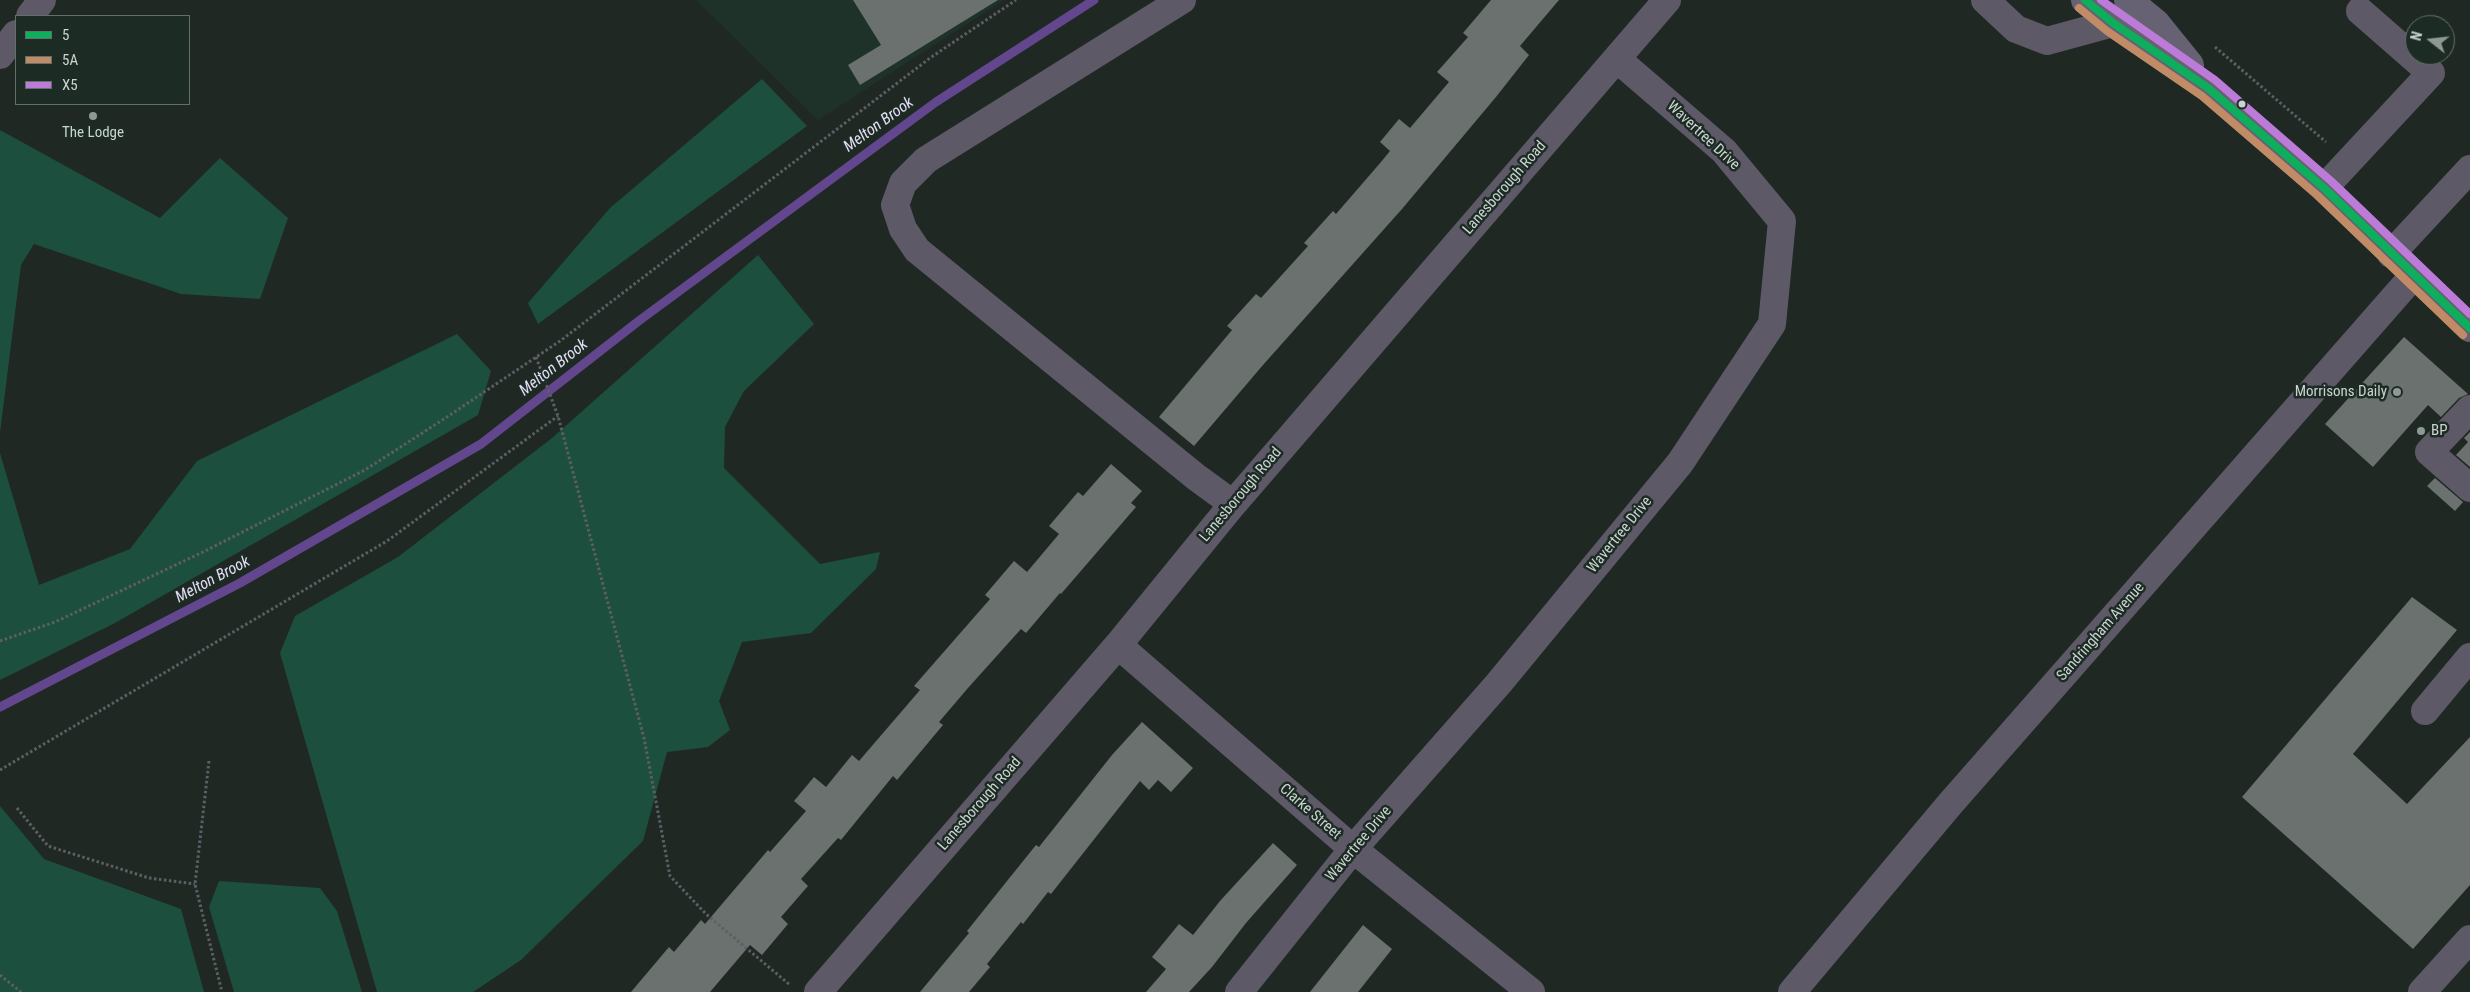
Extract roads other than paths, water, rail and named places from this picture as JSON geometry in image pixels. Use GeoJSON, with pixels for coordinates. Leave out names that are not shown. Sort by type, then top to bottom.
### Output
{"type":"FeatureCollection","features":[{"type":"Feature","properties":{"kind":"main road"},"geometry":{"type":"LineString","coordinates":[[2085,0],[2113,23],[2208,88],[2324,188],[2470,328]]}},
{"type":"Feature","properties":{"kind":"main road"},"geometry":{"type":"LineString","coordinates":[[2128,0],[2156,23],[2208,88]]}},
{"type":"Feature","properties":{"kind":"street"},"geometry":{"type":"LineString","coordinates":[[31,15],[42,0]]}},
{"type":"Feature","properties":{"kind":"street"},"geometry":{"type":"LineString","coordinates":[[1182,0],[926,160],[904,183],[895,205],[904,229],[917,250],[1196,478],[1233,504]]}},
{"type":"Feature","properties":{"kind":"street","name":"Lanesborough Road"},"geometry":{"type":"LineString","coordinates":[[818,992],[1118,646],[1233,504],[1667,0]]}},
{"type":"Feature","properties":{"kind":"street"},"geometry":{"type":"LineString","coordinates":[[1985,0],[2016,29],[2047,41],[2113,23]]}},
{"type":"Feature","properties":{"kind":"street"},"geometry":{"type":"LineString","coordinates":[[2324,188],[2431,73],[2360,11]]}},
{"type":"Feature","properties":{"kind":"street"},"geometry":{"type":"LineString","coordinates":[[0,55],[15,35]]}},
{"type":"Feature","properties":{"kind":"street","name":"Wavertree Drive"},"geometry":{"type":"LineString","coordinates":[[1239,992],[1353,849],[1499,682],[1680,463],[1772,324],[1782,221],[1724,151],[1617,59]]}},
{"type":"Feature","properties":{"kind":"street"},"geometry":{"type":"LineString","coordinates":[[2391,254],[2470,169]]}},
{"type":"Feature","properties":{"kind":"street","name":"Sandringham Avenue"},"geometry":{"type":"LineString","coordinates":[[1792,992],[1950,804],[2414,275]]}},
{"type":"Feature","properties":{"kind":"street"},"geometry":{"type":"LineString","coordinates":[[2470,409],[2430,452],[2470,488]]}},
{"type":"Feature","properties":{"kind":"street","name":"Clarke Street"},"geometry":{"type":"LineString","coordinates":[[1118,646],[1353,849],[1531,992]]}},
{"type":"Feature","properties":{"kind":"street"},"geometry":{"type":"LineString","coordinates":[[2425,711],[2470,657]]}},
{"type":"Feature","properties":{"kind":"street"},"geometry":{"type":"LineString","coordinates":[[2422,992],[2470,939]]}},
{"type":"Feature","properties":{"kind":"waterway","name":"Melton Brook"},"geometry":{"type":"LineString","coordinates":[[0,707],[240,583],[481,444],[640,320],[936,102],[1094,0]]}},
{"type":"Feature","properties":{"kind":"place","name":"The Lodge"},"geometry":{"type":"Point","coordinates":[93,116]}},
{"type":"Feature","properties":{"kind":"place","name":"Morrisons Daily"},"geometry":{"type":"Point","coordinates":[2397,392]}},
{"type":"Feature","properties":{"kind":"place","name":"BP"},"geometry":{"type":"Point","coordinates":[2421,431]}}]}
